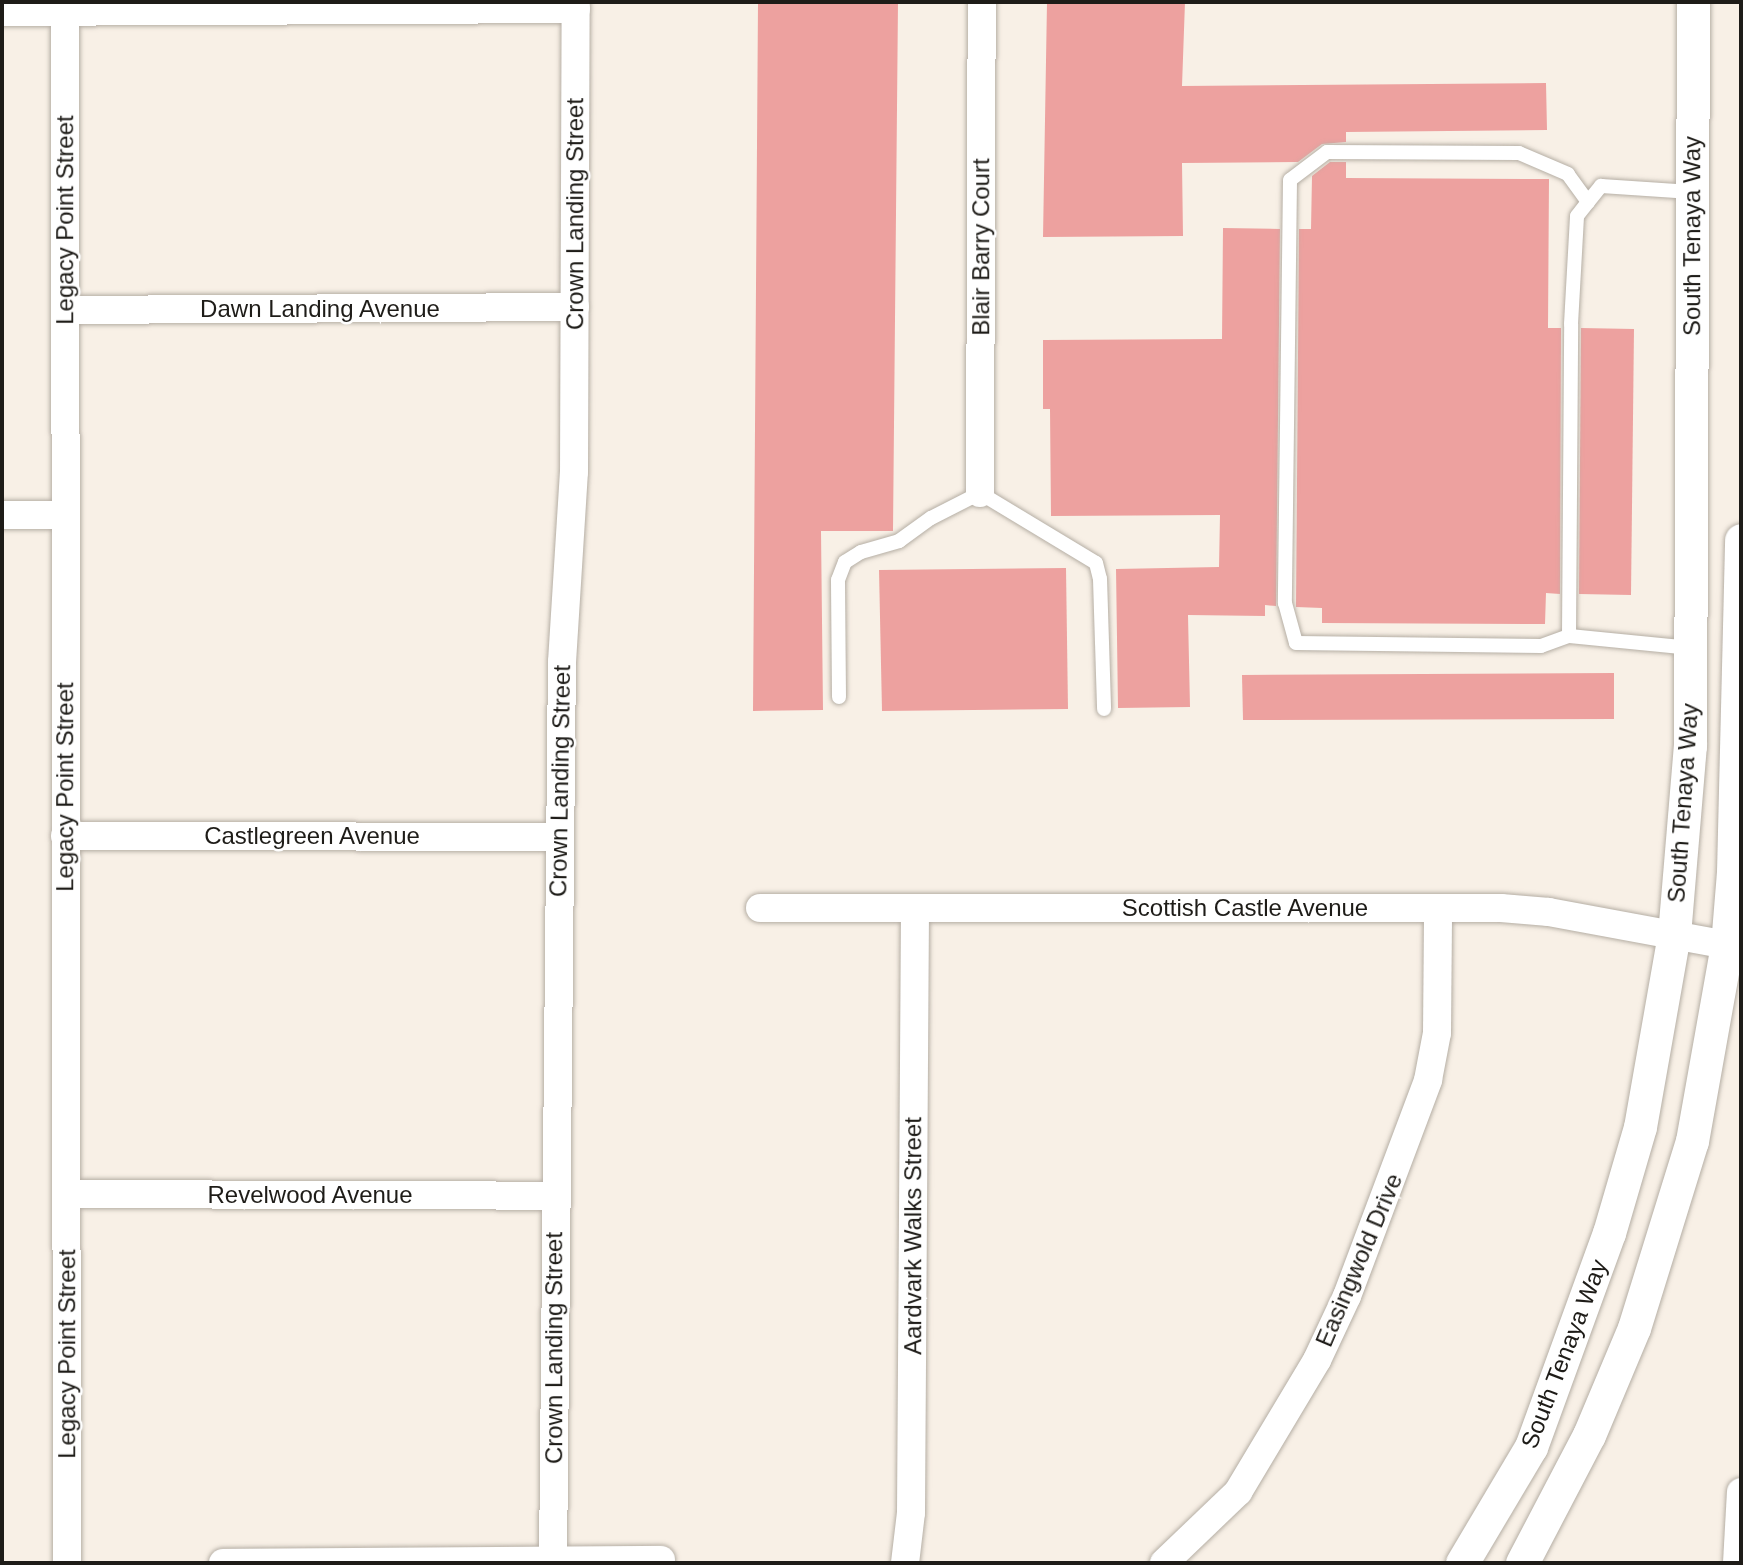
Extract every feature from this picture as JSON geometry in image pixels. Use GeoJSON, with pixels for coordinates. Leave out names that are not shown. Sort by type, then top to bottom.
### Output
{"type":"FeatureCollection","features":[{"type":"Feature","properties":{"kind":"street","name":"Blair Barry Court"},"geometry":{"type":"LineString","coordinates":[[980,493],[982,2]]}},
{"type":"Feature","properties":{"kind":"street","name":"South Tenaya Way"},"geometry":{"type":"LineString","coordinates":[[1462,1563],[1531,1447],[1609,1233],[1640,1127],[1674,935],[1689,759],[1693,2]]}},
{"type":"Feature","properties":{"kind":"street"},"geometry":{"type":"LineString","coordinates":[[2,12],[576,5]]}},
{"type":"Feature","properties":{"kind":"street","name":"Crown Landing Street"},"geometry":{"type":"LineString","coordinates":[[553,1561],[562,662],[574,472],[576,5]]}},
{"type":"Feature","properties":{"kind":"street","name":"Legacy Point Street"},"geometry":{"type":"LineString","coordinates":[[65,12],[67,1563]]}},
{"type":"Feature","properties":{"kind":"street","name":"Dawn Landing Avenue"},"geometry":{"type":"LineString","coordinates":[[65,310],[575,307]]}},
{"type":"Feature","properties":{"kind":"street"},"geometry":{"type":"LineString","coordinates":[[2,515],[65,515]]}},
{"type":"Feature","properties":{"kind":"street","name":"South Tenaya Way"},"geometry":{"type":"LineString","coordinates":[[1521,1563],[1589,1435],[1660,1254],[1692,1141],[1727,945],[1739,750],[1741,540]]}},
{"type":"Feature","properties":{"kind":"street","name":"Castlegreen Avenue"},"geometry":{"type":"LineString","coordinates":[[65,836],[559,837]]}},
{"type":"Feature","properties":{"kind":"street","name":"Scottish Castle Avenue"},"geometry":{"type":"LineString","coordinates":[[760,908],[1438,908],[1549,912],[1727,945]]}},
{"type":"Feature","properties":{"kind":"street","name":"Aardvark Walks Street"},"geometry":{"type":"LineString","coordinates":[[905,1563],[911,1513],[915,908]]}},
{"type":"Feature","properties":{"kind":"street","name":"Easingwold Drive"},"geometry":{"type":"LineString","coordinates":[[1164,1563],[1238,1492],[1317,1360],[1347,1296],[1428,1080],[1437,1033],[1438,908]]}},
{"type":"Feature","properties":{"kind":"street","name":"Revelwood Avenue"},"geometry":{"type":"LineString","coordinates":[[66,1194],[555,1196]]}},
{"type":"Feature","properties":{"kind":"street"},"geometry":{"type":"LineString","coordinates":[[1738,1558],[1741,1492]]}},
{"type":"Feature","properties":{"kind":"street"},"geometry":{"type":"LineString","coordinates":[[223,1563],[661,1560]]}},
{"type":"Feature","properties":{"kind":"lane"},"geometry":{"type":"LineString","coordinates":[[1588,202],[1568,174],[1519,153],[1327,152],[1290,180],[1285,603],[1296,643],[1541,646],[1569,636],[1690,648]]}},
{"type":"Feature","properties":{"kind":"lane"},"geometry":{"type":"LineString","coordinates":[[1569,636],[1571,324],[1577,216],[1601,186],[1692,192]]}},
{"type":"Feature","properties":{"kind":"lane"},"geometry":{"type":"LineString","coordinates":[[839,697],[838,580],[845,562],[899,541],[931,518],[980,493],[1096,563],[1100,579],[1104,709]]}},
{"type":"Feature","properties":{"kind":"building"},"geometry":{"type":"Polygon","coordinates":[[[758,2],[898,2],[893,531],[821,531],[823,710],[753,711],[758,2]]]}},
{"type":"Feature","properties":{"kind":"building"},"geometry":{"type":"Polygon","coordinates":[[[1047,2],[1185,2],[1182,86],[1546,83],[1547,130],[1346,132],[1346,142],[1322,144],[1298,162],[1182,163],[1183,236],[1043,237],[1047,2]]]}},
{"type":"Feature","properties":{"kind":"building"},"geometry":{"type":"Polygon","coordinates":[[[1330,162],[1346,162],[1346,178],[1549,179],[1548,328],[1561,328],[1560,594],[1546,593],[1545,624],[1322,623],[1322,608],[1296,607],[1299,229],[1311,229],[1312,176],[1330,162]]]}},
{"type":"Feature","properties":{"kind":"building"},"geometry":{"type":"Polygon","coordinates":[[[1223,228],[1280,229],[1276,606],[1265,605],[1265,616],[1188,615],[1190,707],[1118,708],[1116,569],[1219,567],[1220,515],[1051,516],[1050,409],[1043,409],[1043,340],[1222,339],[1223,228]]]}},
{"type":"Feature","properties":{"kind":"building"},"geometry":{"type":"Polygon","coordinates":[[[1581,328],[1634,329],[1631,595],[1579,594],[1581,328]]]}},
{"type":"Feature","properties":{"kind":"building"},"geometry":{"type":"Polygon","coordinates":[[[1066,568],[1068,709],[882,711],[879,570],[1066,568]]]}},
{"type":"Feature","properties":{"kind":"building"},"geometry":{"type":"Polygon","coordinates":[[[1614,673],[1614,719],[1243,720],[1242,675],[1614,673]]]}}]}
